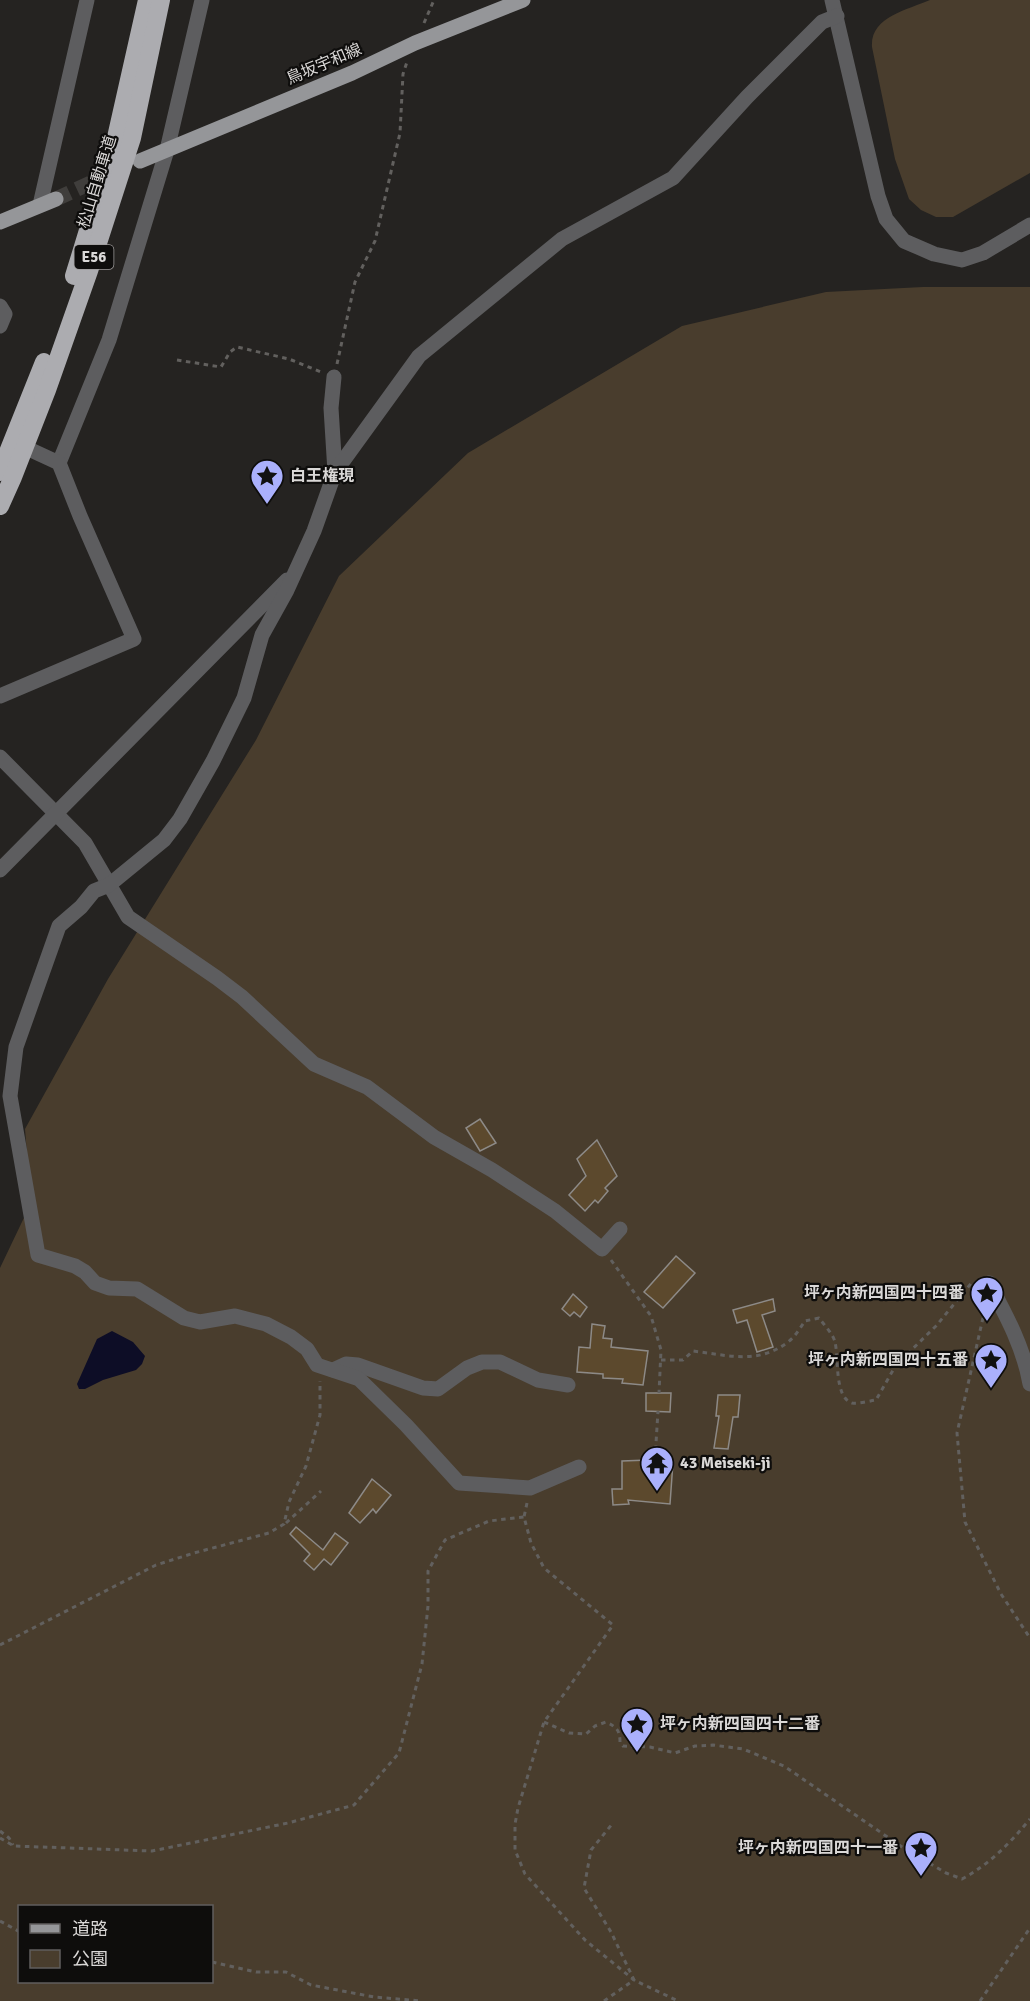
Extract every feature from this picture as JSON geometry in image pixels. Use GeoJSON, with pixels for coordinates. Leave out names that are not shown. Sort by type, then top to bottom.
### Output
{"type":"FeatureCollection","features":[{"type":"Feature","properties":{"kind":"highway","name":"松山自動車道"},"geometry":{"type":"LineString","coordinates":[[0,471],[41,370],[78,266],[115,141],[147,0]]}},
{"type":"Feature","properties":{"kind":"highway","name":"松山自動車道"},"geometry":{"type":"LineString","coordinates":[[0,506],[39,412],[93,260],[132,138],[161,0]]}},
{"type":"Feature","properties":{"kind":"main road","name":"鳥坂宇和線"},"geometry":{"type":"LineString","coordinates":[[140,161],[352,73],[415,43],[523,0]]}},
{"type":"Feature","properties":{"kind":"main road"},"geometry":{"type":"LineString","coordinates":[[0,222],[56,199]]}},
{"type":"Feature","properties":{"kind":"street"},"geometry":{"type":"LineString","coordinates":[[40,205],[87,0]]}},
{"type":"Feature","properties":{"kind":"street"},"geometry":{"type":"LineString","coordinates":[[59,463],[109,340],[167,150],[202,0]]}},
{"type":"Feature","properties":{"kind":"street"},"geometry":{"type":"LineString","coordinates":[[832,0],[878,196],[886,219],[904,241],[934,254],[962,260],[983,252],[1030,225]]}},
{"type":"Feature","properties":{"kind":"street"},"geometry":{"type":"LineString","coordinates":[[579,1467],[530,1488],[459,1483],[406,1425],[359,1379],[317,1365],[307,1349],[291,1337],[266,1324],[235,1316],[200,1322],[184,1318],[137,1289],[109,1288],[96,1282],[75,1266],[38,1255],[10,1096],[16,1047],[59,926],[81,907],[94,891],[109,885],[164,840],[180,819],[213,761],[244,698],[262,635],[287,590],[314,531],[335,472],[419,356],[562,239],[673,178],[747,97],[822,22],[837,16]]}},
{"type":"Feature","properties":{"kind":"street"},"geometry":{"type":"LineString","coordinates":[[0,306],[4,314],[0,326]]}},
{"type":"Feature","properties":{"kind":"street"},"geometry":{"type":"LineString","coordinates":[[334,377],[331,408],[335,472]]}},
{"type":"Feature","properties":{"kind":"street"},"geometry":{"type":"LineString","coordinates":[[0,696],[134,639],[59,463],[33,451]]}},
{"type":"Feature","properties":{"kind":"street"},"geometry":{"type":"LineString","coordinates":[[0,870],[295,572]]}},
{"type":"Feature","properties":{"kind":"street"},"geometry":{"type":"LineString","coordinates":[[0,756],[85,843],[128,917],[242,997],[314,1064],[367,1087],[435,1137],[492,1170],[555,1211],[602,1249],[620,1229]]}},
{"type":"Feature","properties":{"kind":"street"},"geometry":{"type":"LineString","coordinates":[[989,1283],[1012,1325],[1030,1384]]}},
{"type":"Feature","properties":{"kind":"street"},"geometry":{"type":"LineString","coordinates":[[333,1370],[346,1364],[358,1365],[423,1388],[438,1389],[467,1368],[482,1362],[500,1362],[538,1380],[568,1385]]}},
{"type":"Feature","properties":{"kind":"path"},"geometry":{"type":"LineString","coordinates":[[177,360],[221,367],[230,352],[237,348],[289,359],[334,377],[355,282],[375,241],[382,213],[400,133],[403,74],[415,43]]}},
{"type":"Feature","properties":{"kind":"path"},"geometry":{"type":"LineString","coordinates":[[602,1249],[651,1316],[661,1350],[659,1393]]}},
{"type":"Feature","properties":{"kind":"path"},"geometry":{"type":"LineString","coordinates":[[661,1360],[683,1360],[693,1351],[746,1358],[767,1355],[789,1341],[806,1321],[819,1318],[834,1339],[838,1360],[838,1383],[843,1396],[853,1403],[876,1400],[896,1365],[936,1326],[977,1276],[989,1283],[957,1432],[965,1522],[1002,1594],[1030,1638]]}},
{"type":"Feature","properties":{"kind":"path"},"geometry":{"type":"LineString","coordinates":[[284,1524],[289,1502],[306,1466],[320,1415],[321,1386],[317,1365]]}},
{"type":"Feature","properties":{"kind":"path"},"geometry":{"type":"LineString","coordinates":[[655,1459],[658,1411]]}},
{"type":"Feature","properties":{"kind":"path"},"geometry":{"type":"LineString","coordinates":[[530,1488],[524,1517],[531,1543],[544,1568],[612,1625],[544,1722],[518,1808],[515,1824],[515,1850],[525,1874],[585,1940],[634,1980],[678,2001]]}},
{"type":"Feature","properties":{"kind":"path"},"geometry":{"type":"LineString","coordinates":[[0,1645],[156,1565],[269,1533],[284,1524],[321,1491]]}},
{"type":"Feature","properties":{"kind":"path"},"geometry":{"type":"LineString","coordinates":[[0,1838],[14,1846],[152,1851],[288,1823],[354,1805],[399,1753],[422,1664],[428,1606],[428,1571],[445,1540],[489,1521],[524,1517]]}},
{"type":"Feature","properties":{"kind":"path"},"geometry":{"type":"LineString","coordinates":[[544,1722],[569,1733],[586,1734],[595,1726],[606,1722],[620,1732],[620,1742],[623,1746],[650,1747],[675,1753],[694,1746],[713,1745],[743,1749],[784,1766],[902,1847],[946,1873],[962,1879],[980,1869],[1007,1846],[1030,1819]]}},
{"type":"Feature","properties":{"kind":"path"},"geometry":{"type":"LineString","coordinates":[[613,1823],[591,1850],[584,1888],[611,1932],[634,1980]]}},
{"type":"Feature","properties":{"kind":"path"},"geometry":{"type":"LineString","coordinates":[[0,1831],[9,1838],[14,1846]]}},
{"type":"Feature","properties":{"kind":"path"},"geometry":{"type":"LineString","coordinates":[[0,1921],[18,1931]]}},
{"type":"Feature","properties":{"kind":"path"},"geometry":{"type":"LineString","coordinates":[[980,2001],[1030,1928]]}},
{"type":"Feature","properties":{"kind":"path"},"geometry":{"type":"LineString","coordinates":[[213,1962],[256,1972],[286,1972],[311,1985],[374,1997],[422,2001]]}},
{"type":"Feature","properties":{"kind":"path"},"geometry":{"type":"LineString","coordinates":[[604,2001],[634,1980]]}},
{"type":"Feature","properties":{"kind":"green space"},"geometry":{"type":"Polygon","coordinates":[[[930,0],[1030,0],[1030,173],[953,217],[936,217],[921,210],[909,199],[895,159],[872,47],[873,37],[883,22],[901,11],[930,0]]]}},
{"type":"Feature","properties":{"kind":"green space"},"geometry":{"type":"Polygon","coordinates":[[[923,287],[1030,287],[1030,2001],[0,2001],[0,1268],[31,1203],[25,1129],[108,979],[256,740],[339,576],[468,453],[682,326],[826,292],[923,287]]]}},
{"type":"Feature","properties":{"kind":"water"},"geometry":{"type":"Polygon","coordinates":[[[112,1331],[133,1342],[145,1356],[142,1364],[136,1370],[103,1380],[85,1389],[79,1389],[77,1384],[97,1339],[112,1331]]]}},
{"type":"Feature","properties":{"kind":"building"},"geometry":{"type":"Polygon","coordinates":[[[480,1119],[496,1143],[480,1151],[466,1128],[480,1119]]]}},
{"type":"Feature","properties":{"kind":"building"},"geometry":{"type":"Polygon","coordinates":[[[597,1140],[617,1176],[605,1188],[608,1191],[598,1203],[595,1200],[585,1211],[569,1195],[586,1176],[577,1159],[597,1140]]]}},
{"type":"Feature","properties":{"kind":"building"},"geometry":{"type":"Polygon","coordinates":[[[676,1256],[695,1273],[663,1308],[644,1292],[676,1256]]]}},
{"type":"Feature","properties":{"kind":"building"},"geometry":{"type":"Polygon","coordinates":[[[573,1294],[587,1307],[580,1317],[574,1312],[570,1316],[562,1309],[573,1294]]]}},
{"type":"Feature","properties":{"kind":"building"},"geometry":{"type":"Polygon","coordinates":[[[773,1299],[775,1311],[762,1315],[773,1347],[757,1352],[747,1320],[737,1323],[733,1310],[773,1299]]]}},
{"type":"Feature","properties":{"kind":"building"},"geometry":{"type":"Polygon","coordinates":[[[592,1324],[605,1326],[603,1338],[612,1339],[611,1347],[648,1351],[643,1385],[622,1383],[623,1379],[603,1378],[603,1374],[577,1372],[579,1347],[590,1348],[592,1324]]]}},
{"type":"Feature","properties":{"kind":"building"},"geometry":{"type":"Polygon","coordinates":[[[646,1393],[671,1393],[670,1412],[646,1411],[646,1393]]]}},
{"type":"Feature","properties":{"kind":"building"},"geometry":{"type":"Polygon","coordinates":[[[718,1395],[740,1395],[738,1417],[733,1417],[728,1449],[714,1448],[719,1416],[716,1416],[718,1395]]]}},
{"type":"Feature","properties":{"kind":"building"},"geometry":{"type":"Polygon","coordinates":[[[622,1461],[673,1462],[670,1504],[628,1500],[629,1504],[613,1505],[612,1489],[622,1489],[622,1461]]]}},
{"type":"Feature","properties":{"kind":"building"},"geometry":{"type":"Polygon","coordinates":[[[372,1479],[391,1495],[376,1513],[373,1509],[360,1523],[349,1513],[372,1479]]]}},
{"type":"Feature","properties":{"kind":"building"},"geometry":{"type":"Polygon","coordinates":[[[296,1527],[323,1550],[335,1533],[348,1543],[331,1565],[324,1559],[314,1570],[304,1561],[310,1554],[290,1534],[296,1527]]]}},
{"type":"Feature","properties":{"kind":"tunnel"},"geometry":{"type":"LineString","coordinates":[[56,199],[112,173]]}},
{"type":"Feature","properties":{"kind":"place","name":"白王権現"},"geometry":{"type":"Point","coordinates":[267,505]}},
{"type":"Feature","properties":{"kind":"place","name":"坪ヶ内新四国四十四番"},"geometry":{"type":"Point","coordinates":[987,1322]}},
{"type":"Feature","properties":{"kind":"place","name":"坪ヶ内新四国四十五番"},"geometry":{"type":"Point","coordinates":[991,1389]}},
{"type":"Feature","properties":{"kind":"place","name":"43 Meiseki-ji"},"geometry":{"type":"Point","coordinates":[657,1492]}},
{"type":"Feature","properties":{"kind":"place","name":"坪ヶ内新四国四十二番"},"geometry":{"type":"Point","coordinates":[637,1753]}},
{"type":"Feature","properties":{"kind":"place","name":"坪ヶ内新四国四十一番"},"geometry":{"type":"Point","coordinates":[921,1877]}}]}
